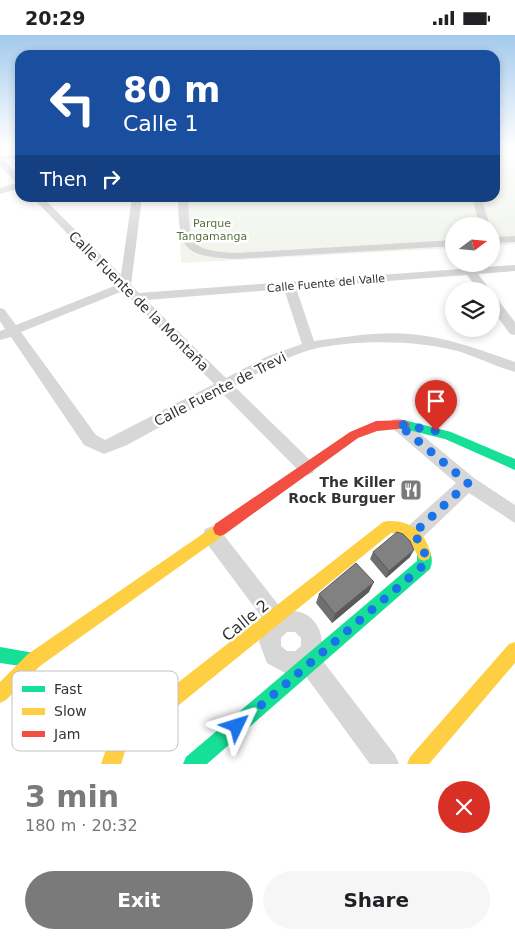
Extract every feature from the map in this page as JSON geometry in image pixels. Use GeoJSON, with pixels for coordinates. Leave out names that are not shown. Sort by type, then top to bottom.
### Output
{"type":"FeatureCollection","features":[{"type":"Feature","properties":{"kind":"street"},"geometry":{"type":"LineString","coordinates":[[0,191],[15,186]]}},
{"type":"Feature","properties":{"kind":"street","name":"Calle Fuente de la Montaña"},"geometry":{"type":"LineString","coordinates":[[41,202],[307,468]]}},
{"type":"Feature","properties":{"kind":"street"},"geometry":{"type":"LineString","coordinates":[[0,313],[6,333],[125,286],[136,202]]}},
{"type":"Feature","properties":{"kind":"street"},"geometry":{"type":"LineString","coordinates":[[183,202],[186,243],[193,251],[206,255],[445,243]]}},
{"type":"Feature","properties":{"kind":"street"},"geometry":{"type":"LineString","coordinates":[[478,202],[483,217]]}},
{"type":"Feature","properties":{"kind":"street"},"geometry":{"type":"LineString","coordinates":[[500,240],[515,239]]}},
{"type":"Feature","properties":{"kind":"street","name":"Calle Fuente del Valle"},"geometry":{"type":"LineString","coordinates":[[500,269],[515,268]]}},
{"type":"Feature","properties":{"kind":"street","name":"Calle Fuente del Valle"},"geometry":{"type":"LineString","coordinates":[[136,297],[446,273]]}},
{"type":"Feature","properties":{"kind":"street"},"geometry":{"type":"LineString","coordinates":[[290,286],[309,346]]}},
{"type":"Feature","properties":{"kind":"street"},"geometry":{"type":"LineString","coordinates":[[500,311],[515,331]]}},
{"type":"Feature","properties":{"kind":"street","name":"Calle Fuente de Trevi"},"geometry":{"type":"LineString","coordinates":[[6,333],[90,440],[104,447],[121,440],[273,359],[309,346],[366,339],[410,338],[463,349],[515,367]]}},
{"type":"Feature","properties":{"kind":"street"},"geometry":{"type":"LineString","coordinates":[[398,424],[468,483],[515,515]]}},
{"type":"Feature","properties":{"kind":"street"},"geometry":{"type":"LineString","coordinates":[[23,671],[34,660],[354,435],[376,426],[398,424],[436,431],[515,465]]}},
{"type":"Feature","properties":{"kind":"street"},"geometry":{"type":"LineString","coordinates":[[193,764],[308,661],[425,564],[426,555],[423,545],[413,534],[468,483]]}},
{"type":"Feature","properties":{"kind":"street","name":"Calle 2"},"geometry":{"type":"LineString","coordinates":[[178,696],[277,620],[388,527],[394,525],[403,527],[413,534]]}},
{"type":"Feature","properties":{"kind":"street"},"geometry":{"type":"LineString","coordinates":[[212,535],[277,620]]}},
{"type":"Feature","properties":{"kind":"street"},"geometry":{"type":"LineString","coordinates":[[277,620],[292,619],[304,625],[312,645],[308,661]]}},
{"type":"Feature","properties":{"kind":"street"},"geometry":{"type":"LineString","coordinates":[[277,620],[271,641],[276,655],[287,663],[308,661]]}},
{"type":"Feature","properties":{"kind":"street"},"geometry":{"type":"LineString","coordinates":[[418,764],[515,650]]}},
{"type":"Feature","properties":{"kind":"street"},"geometry":{"type":"LineString","coordinates":[[0,655],[10,658],[34,660]]}},
{"type":"Feature","properties":{"kind":"street"},"geometry":{"type":"LineString","coordinates":[[308,661],[386,764]]}},
{"type":"Feature","properties":{"kind":"street"},"geometry":{"type":"LineString","coordinates":[[0,694],[12,682]]}},
{"type":"Feature","properties":{"kind":"street","name":"Calle 2"},"geometry":{"type":"LineString","coordinates":[[111,764],[115,751]]}},
{"type":"Feature","properties":{"kind":"green space","name":"Parque Tangamanga"},"geometry":{"type":"Polygon","coordinates":[[[500,180],[515,180],[515,244],[500,245],[500,217],[445,217],[445,248],[181,263],[179,202],[500,202],[500,180]]]}},
{"type":"Feature","properties":{"kind":"building"},"geometry":{"type":"Polygon","coordinates":[[[397,532],[403,534],[410,541],[414,550],[389,571],[373,552],[397,532]]]}},
{"type":"Feature","properties":{"kind":"building"},"geometry":{"type":"Polygon","coordinates":[[[356,563],[374,582],[335,614],[319,594],[356,563]]]}},
{"type":"Feature","properties":{"kind":"traffic: fast"},"geometry":{"type":"LineString","coordinates":[[404,425],[447,435],[515,465]]}},
{"type":"Feature","properties":{"kind":"traffic: fast"},"geometry":{"type":"LineString","coordinates":[[193,764],[425,564],[424,554]]}},
{"type":"Feature","properties":{"kind":"traffic: fast"},"geometry":{"type":"LineString","coordinates":[[0,655],[34,660]]}},
{"type":"Feature","properties":{"kind":"traffic: slow"},"geometry":{"type":"LineString","coordinates":[[178,694],[388,527],[401,528],[412,533],[419,542],[424,554]]}},
{"type":"Feature","properties":{"kind":"traffic: slow"},"geometry":{"type":"LineString","coordinates":[[23,671],[34,660],[220,529]]}},
{"type":"Feature","properties":{"kind":"traffic: slow"},"geometry":{"type":"LineString","coordinates":[[417,764],[515,650]]}},
{"type":"Feature","properties":{"kind":"traffic: slow"},"geometry":{"type":"LineString","coordinates":[[0,694],[12,682]]}},
{"type":"Feature","properties":{"kind":"traffic: slow"},"geometry":{"type":"LineString","coordinates":[[111,764],[115,751]]}},
{"type":"Feature","properties":{"kind":"traffic: jam"},"geometry":{"type":"LineString","coordinates":[[220,529],[354,435],[376,426],[404,425]]}},
{"type":"Feature","properties":{"kind":"place","name":"The Killer Rock Burguer"},"geometry":{"type":"Point","coordinates":[411,490]}},
{"type":"Feature","properties":{"kind":"route"},"geometry":{"type":"LineString","coordinates":[[237,726],[425,564],[426,555],[423,545],[413,534],[468,483],[398,424],[436,431]]}}]}
